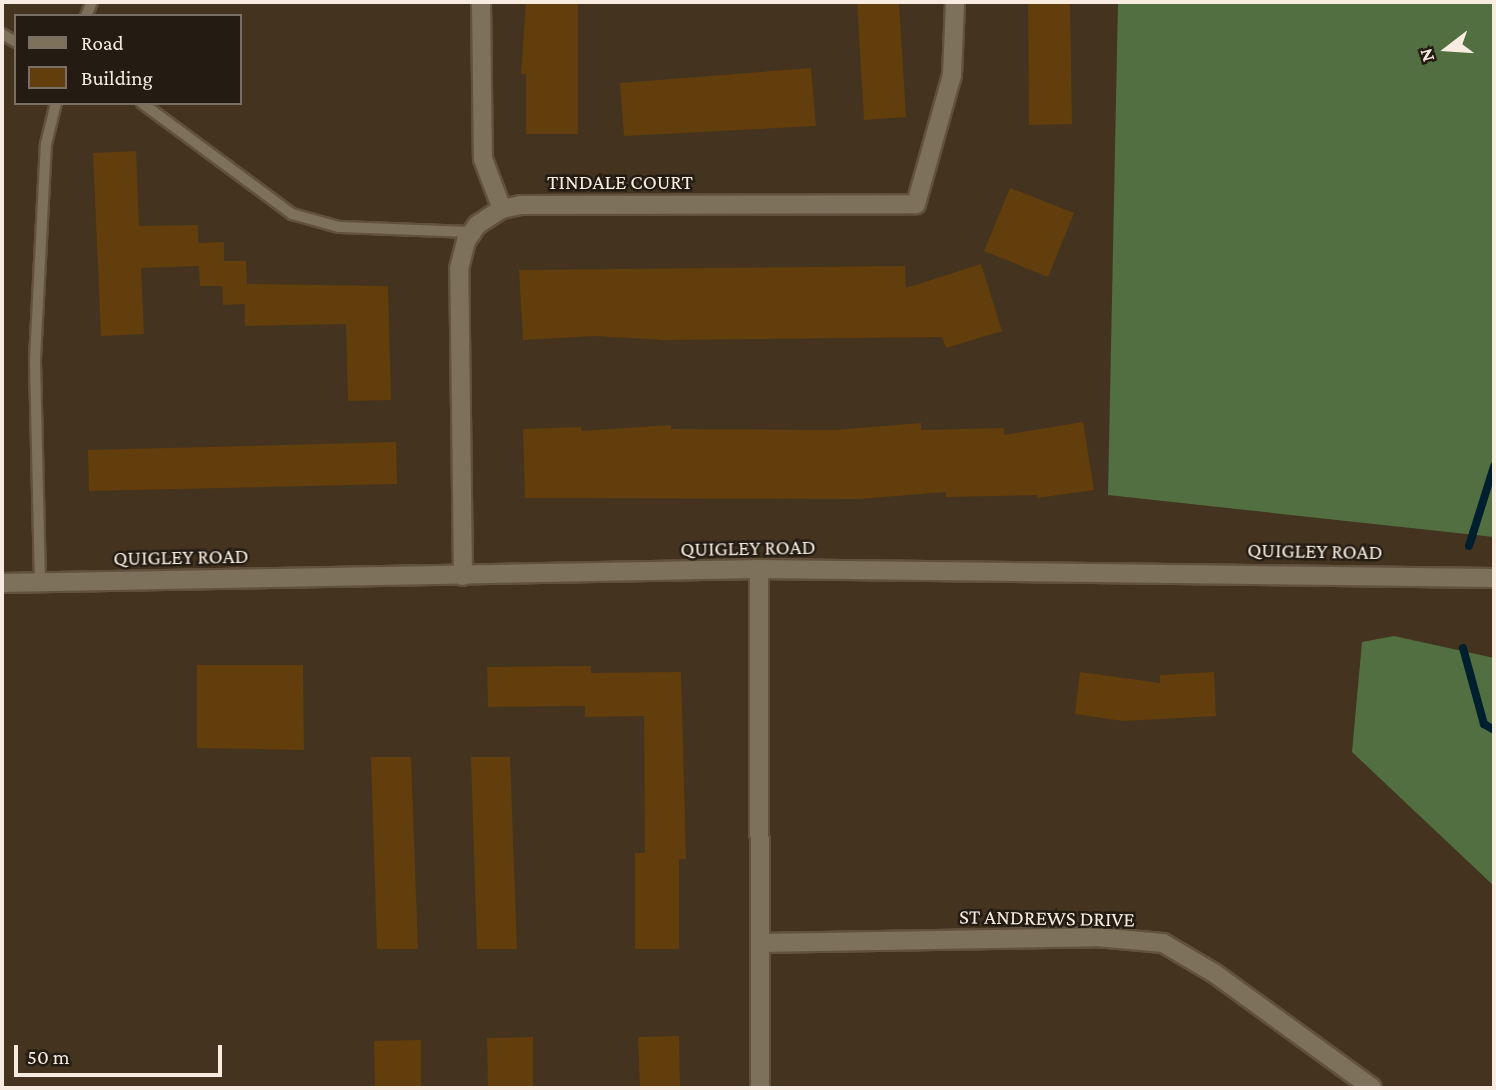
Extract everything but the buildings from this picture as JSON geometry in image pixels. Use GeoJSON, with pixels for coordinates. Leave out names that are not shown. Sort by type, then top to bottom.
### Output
{"type":"FeatureCollection","features":[{"type":"Feature","properties":{"kind":"street"},"geometry":{"type":"LineString","coordinates":[[463,576],[459,269],[471,232],[502,209],[483,159],[481,2]]}},
{"type":"Feature","properties":{"kind":"street","name":"TINDALE COURT"},"geometry":{"type":"LineString","coordinates":[[502,209],[535,205],[916,204],[952,75],[955,2]]}},
{"type":"Feature","properties":{"kind":"street"},"geometry":{"type":"LineString","coordinates":[[759,569],[760,1088]]}},
{"type":"Feature","properties":{"kind":"street","name":"QUIGLEY ROAD"},"geometry":{"type":"LineString","coordinates":[[2,583],[759,569],[1494,578]]}},
{"type":"Feature","properties":{"kind":"street","name":"ST ANDREWS DRIVE"},"geometry":{"type":"LineString","coordinates":[[761,943],[1096,937],[1163,943],[1214,973],[1372,1088]]}},
{"type":"Feature","properties":{"kind":"lane"},"geometry":{"type":"LineString","coordinates":[[40,582],[35,359],[46,144],[56,105]]}},
{"type":"Feature","properties":{"kind":"lane"},"geometry":{"type":"LineString","coordinates":[[145,105],[292,214],[339,227],[471,232]]}},
{"type":"Feature","properties":{"kind":"green space"},"geometry":{"type":"Polygon","coordinates":[[[1118,2],[1494,2],[1494,537],[1108,495],[1118,2]]]}},
{"type":"Feature","properties":{"kind":"green space"},"geometry":{"type":"Polygon","coordinates":[[[1394,636],[1494,658],[1494,886],[1352,752],[1362,642],[1394,636]]]}},
{"type":"Feature","properties":{"kind":"waterway"},"geometry":{"type":"LineString","coordinates":[[1469,546],[1494,466]]}},
{"type":"Feature","properties":{"kind":"waterway"},"geometry":{"type":"LineString","coordinates":[[1463,648],[1484,724],[1494,730]]}}]}
